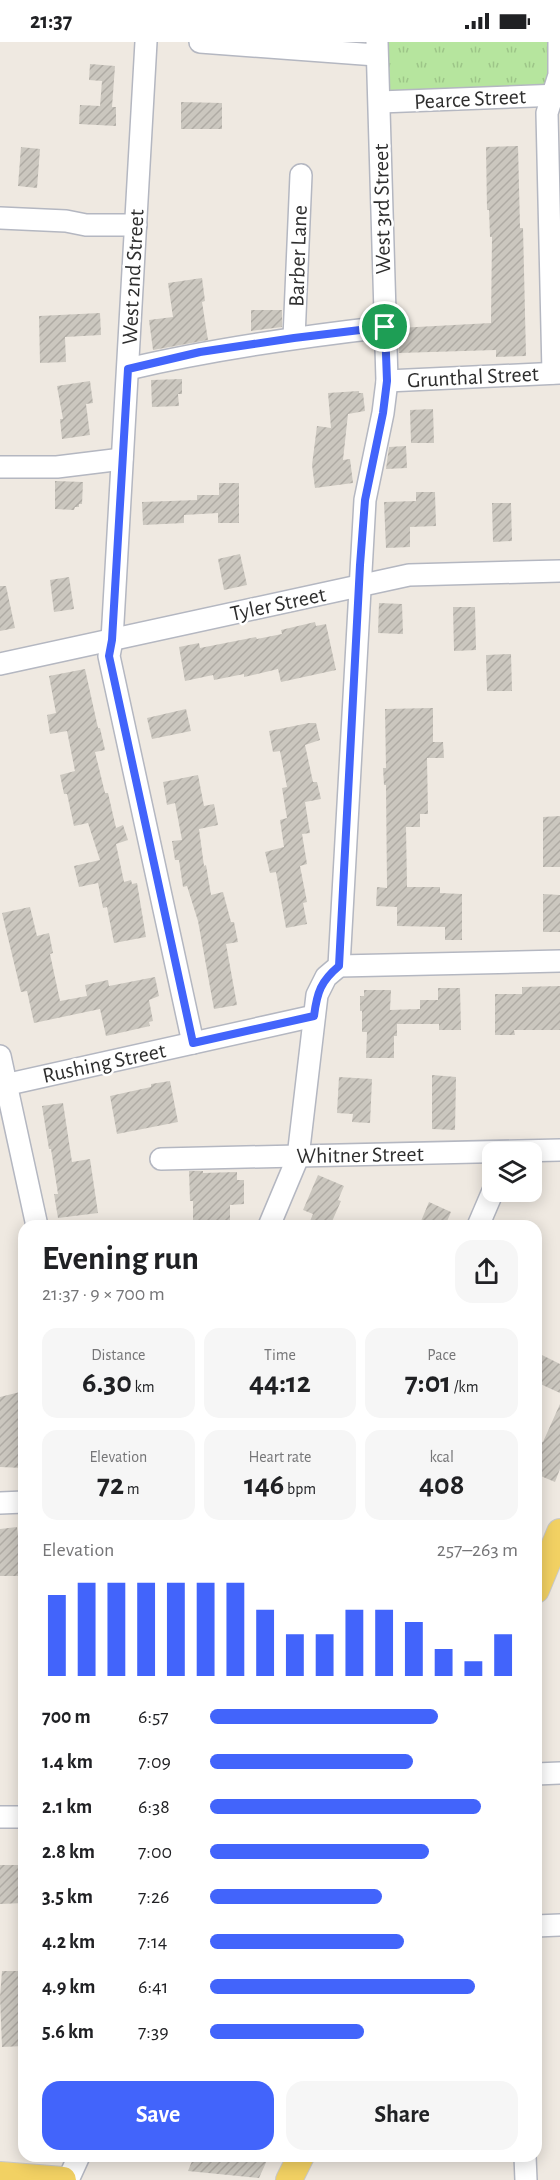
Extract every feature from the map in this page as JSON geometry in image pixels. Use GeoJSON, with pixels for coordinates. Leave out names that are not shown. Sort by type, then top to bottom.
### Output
{"type":"FeatureCollection","features":[{"type":"Feature","properties":{"kind":"main road"},"geometry":{"type":"LineString","coordinates":[[542,1576],[560,1532]]}},
{"type":"Feature","properties":{"kind":"main road"},"geometry":{"type":"LineString","coordinates":[[289,2180],[298,2162]]}},
{"type":"Feature","properties":{"kind":"main road"},"geometry":{"type":"LineString","coordinates":[[0,2175],[63,2180]]}},
{"type":"Feature","properties":{"kind":"street","name":"West 2nd Street"},"geometry":{"type":"LineString","coordinates":[[146,42],[112,640],[109,656],[193,1043]]}},
{"type":"Feature","properties":{"kind":"street"},"geometry":{"type":"LineString","coordinates":[[200,42],[376,49]]}},
{"type":"Feature","properties":{"kind":"street"},"geometry":{"type":"LineString","coordinates":[[556,373],[547,113],[556,95],[559,75],[559,42]]}},
{"type":"Feature","properties":{"kind":"street","name":"West 3rd Street"},"geometry":{"type":"LineString","coordinates":[[339,966],[365,500],[383,413],[387,381],[380,102],[376,49]]}},
{"type":"Feature","properties":{"kind":"street","name":"Pearce Street"},"geometry":{"type":"LineString","coordinates":[[380,102],[556,95]]}},
{"type":"Feature","properties":{"kind":"street","name":"Barber Lane"},"geometry":{"type":"LineString","coordinates":[[294,338],[302,175]]}},
{"type":"Feature","properties":{"kind":"street"},"geometry":{"type":"LineString","coordinates":[[0,218],[66,221],[86,225],[136,225]]}},
{"type":"Feature","properties":{"kind":"street"},"geometry":{"type":"LineString","coordinates":[[128,369],[200,352],[385,327]]}},
{"type":"Feature","properties":{"kind":"street","name":"Grunthal Street"},"geometry":{"type":"LineString","coordinates":[[387,381],[556,373]]}},
{"type":"Feature","properties":{"kind":"street"},"geometry":{"type":"LineString","coordinates":[[0,467],[57,467],[122,459]]}},
{"type":"Feature","properties":{"kind":"street","name":"Tyler Street"},"geometry":{"type":"LineString","coordinates":[[0,664],[409,575],[560,570]]}},
{"type":"Feature","properties":{"kind":"street"},"geometry":{"type":"LineString","coordinates":[[272,1220],[298,1157],[317,995],[326,977],[339,966],[560,961]]}},
{"type":"Feature","properties":{"kind":"street","name":"Rushing Street"},"geometry":{"type":"LineString","coordinates":[[3,1085],[314,1016]]}},
{"type":"Feature","properties":{"kind":"street"},"geometry":{"type":"LineString","coordinates":[[0,1056],[3,1085],[36,1220]]}},
{"type":"Feature","properties":{"kind":"street","name":"Whitner Street"},"geometry":{"type":"LineString","coordinates":[[542,1150],[560,1150]]}},
{"type":"Feature","properties":{"kind":"street","name":"Whitner Street"},"geometry":{"type":"LineString","coordinates":[[161,1159],[482,1152]]}},
{"type":"Feature","properties":{"kind":"street"},"geometry":{"type":"LineString","coordinates":[[481,1220],[488,1202]]}},
{"type":"Feature","properties":{"kind":"street"},"geometry":{"type":"LineString","coordinates":[[0,1503],[18,1502]]}},
{"type":"Feature","properties":{"kind":"street"},"geometry":{"type":"LineString","coordinates":[[542,1773],[560,1773]]}},
{"type":"Feature","properties":{"kind":"street"},"geometry":{"type":"LineString","coordinates":[[0,1817],[18,1817]]}},
{"type":"Feature","properties":{"kind":"street"},"geometry":{"type":"LineString","coordinates":[[542,1926],[560,1925]]}},
{"type":"Feature","properties":{"kind":"street"},"geometry":{"type":"LineString","coordinates":[[68,2180],[76,2162]]}},
{"type":"Feature","properties":{"kind":"street"},"geometry":{"type":"LineString","coordinates":[[525,2162],[526,2180]]}},
{"type":"Feature","properties":{"kind":"green space"},"geometry":{"type":"Polygon","coordinates":[[[385,42],[551,42],[550,80],[540,87],[382,91],[385,42]]]}},
{"type":"Feature","properties":{"kind":"building"},"geometry":{"type":"Polygon","coordinates":[[[90,64],[115,66],[112,107],[116,107],[116,126],[79,124],[80,105],[100,106],[102,81],[89,80],[90,64]]]}},
{"type":"Feature","properties":{"kind":"building"},"geometry":{"type":"Polygon","coordinates":[[[181,102],[222,103],[222,129],[181,129],[181,102]]]}},
{"type":"Feature","properties":{"kind":"building"},"geometry":{"type":"Polygon","coordinates":[[[518,146],[520,228],[523,228],[526,356],[496,357],[496,350],[399,353],[398,328],[491,323],[492,237],[490,237],[489,210],[487,210],[486,147],[518,146]]]}},
{"type":"Feature","properties":{"kind":"building"},"geometry":{"type":"Polygon","coordinates":[[[21,147],[40,149],[37,188],[18,186],[21,147]]]}},
{"type":"Feature","properties":{"kind":"building"},"geometry":{"type":"Polygon","coordinates":[[[202,278],[205,301],[202,302],[208,340],[153,350],[149,320],[173,317],[168,283],[202,278]]]}},
{"type":"Feature","properties":{"kind":"building"},"geometry":{"type":"Polygon","coordinates":[[[251,310],[282,310],[282,327],[251,331],[251,310]]]}},
{"type":"Feature","properties":{"kind":"building"},"geometry":{"type":"Polygon","coordinates":[[[100,313],[101,335],[65,337],[66,362],[40,363],[39,316],[100,313]]]}},
{"type":"Feature","properties":{"kind":"building"},"geometry":{"type":"Polygon","coordinates":[[[182,379],[182,394],[178,394],[179,406],[152,407],[151,380],[182,379]]]}},
{"type":"Feature","properties":{"kind":"building"},"geometry":{"type":"Polygon","coordinates":[[[90,381],[93,403],[86,404],[90,435],[62,439],[60,419],[63,419],[57,386],[90,381]]]}},
{"type":"Feature","properties":{"kind":"building"},"geometry":{"type":"Polygon","coordinates":[[[359,391],[363,393],[365,411],[348,414],[343,460],[350,459],[353,483],[315,488],[312,465],[317,426],[331,428],[328,393],[359,391]]]}},
{"type":"Feature","properties":{"kind":"building"},"geometry":{"type":"Polygon","coordinates":[[[433,409],[434,443],[411,443],[410,410],[433,409]]]}},
{"type":"Feature","properties":{"kind":"building"},"geometry":{"type":"Polygon","coordinates":[[[406,446],[407,468],[386,469],[389,447],[406,446]]]}},
{"type":"Feature","properties":{"kind":"building"},"geometry":{"type":"Polygon","coordinates":[[[55,481],[83,482],[82,504],[74,510],[55,509],[55,481]]]}},
{"type":"Feature","properties":{"kind":"building"},"geometry":{"type":"Polygon","coordinates":[[[219,483],[239,483],[239,523],[218,523],[218,513],[184,515],[184,523],[143,525],[142,502],[197,500],[197,495],[219,495],[219,483]]]}},
{"type":"Feature","properties":{"kind":"building"},"geometry":{"type":"Polygon","coordinates":[[[416,492],[435,492],[436,526],[410,527],[410,547],[386,548],[384,502],[416,501],[416,492]]]}},
{"type":"Feature","properties":{"kind":"building"},"geometry":{"type":"Polygon","coordinates":[[[492,503],[511,503],[512,541],[493,542],[492,503]]]}},
{"type":"Feature","properties":{"kind":"building"},"geometry":{"type":"Polygon","coordinates":[[[240,554],[247,585],[224,590],[218,559],[240,554]]]}},
{"type":"Feature","properties":{"kind":"building"},"geometry":{"type":"Polygon","coordinates":[[[69,577],[74,609],[54,612],[50,580],[69,577]]]}},
{"type":"Feature","properties":{"kind":"building"},"geometry":{"type":"Polygon","coordinates":[[[0,586],[6,586],[15,628],[0,631],[0,586]]]}},
{"type":"Feature","properties":{"kind":"building"},"geometry":{"type":"Polygon","coordinates":[[[379,603],[402,604],[403,634],[378,633],[379,603]]]}},
{"type":"Feature","properties":{"kind":"building"},"geometry":{"type":"Polygon","coordinates":[[[453,607],[475,607],[476,650],[454,651],[453,607]]]}},
{"type":"Feature","properties":{"kind":"building"},"geometry":{"type":"Polygon","coordinates":[[[315,622],[316,626],[326,624],[336,670],[281,682],[278,669],[244,677],[244,674],[214,680],[213,675],[185,681],[179,647],[199,643],[200,648],[256,637],[257,639],[282,634],[281,630],[315,622]]]}},
{"type":"Feature","properties":{"kind":"building"},"geometry":{"type":"Polygon","coordinates":[[[511,654],[512,691],[487,691],[486,655],[511,654]]]}},
{"type":"Feature","properties":{"kind":"building"},"geometry":{"type":"Polygon","coordinates":[[[85,669],[105,750],[95,752],[105,793],[108,793],[116,828],[123,825],[128,840],[116,844],[124,882],[131,880],[132,884],[137,883],[146,937],[114,943],[107,907],[103,908],[98,883],[79,887],[74,866],[100,860],[88,823],[74,826],[67,794],[64,794],[60,775],[75,771],[67,731],[50,734],[47,715],[56,713],[49,676],[85,669]]]}},
{"type":"Feature","properties":{"kind":"building"},"geometry":{"type":"Polygon","coordinates":[[[433,708],[433,742],[443,742],[444,758],[427,758],[428,814],[420,814],[420,827],[406,827],[407,887],[440,887],[440,893],[462,894],[462,940],[445,940],[445,927],[397,926],[397,907],[376,906],[377,887],[387,888],[386,785],[384,785],[383,768],[386,768],[385,709],[433,708]]]}},
{"type":"Feature","properties":{"kind":"building"},"geometry":{"type":"Polygon","coordinates":[[[186,709],[191,731],[152,739],[147,718],[186,709]]]}},
{"type":"Feature","properties":{"kind":"building"},"geometry":{"type":"Polygon","coordinates":[[[316,723],[320,740],[305,745],[313,782],[317,782],[321,799],[305,802],[310,833],[302,834],[307,864],[300,866],[307,902],[303,903],[307,924],[286,928],[276,872],[270,873],[265,852],[284,847],[280,820],[287,818],[282,788],[287,787],[280,751],[273,752],[269,731],[316,723]]]}},
{"type":"Feature","properties":{"kind":"building"},"geometry":{"type":"Polygon","coordinates":[[[198,775],[204,806],[214,804],[218,825],[199,829],[204,866],[206,865],[211,895],[223,892],[231,922],[234,922],[238,942],[226,944],[237,1005],[214,1009],[198,921],[187,886],[183,887],[179,860],[175,860],[172,841],[182,840],[175,803],[167,805],[163,782],[198,775]]]}},
{"type":"Feature","properties":{"kind":"building"},"geometry":{"type":"Polygon","coordinates":[[[560,816],[560,867],[543,867],[543,817],[560,816]]]}},
{"type":"Feature","properties":{"kind":"building"},"geometry":{"type":"Polygon","coordinates":[[[543,894],[560,895],[560,932],[543,932],[543,894]]]}},
{"type":"Feature","properties":{"kind":"building"},"geometry":{"type":"Polygon","coordinates":[[[30,907],[37,936],[49,933],[53,953],[50,954],[60,1001],[87,996],[85,985],[108,980],[109,986],[155,977],[159,996],[149,1000],[153,1021],[149,1022],[150,1026],[106,1036],[100,1009],[34,1023],[27,991],[21,992],[2,913],[30,907]]]}},
{"type":"Feature","properties":{"kind":"building"},"geometry":{"type":"Polygon","coordinates":[[[560,986],[560,1030],[514,1030],[515,1035],[495,1035],[495,994],[522,994],[522,987],[560,986]]]}},
{"type":"Feature","properties":{"kind":"building"},"geometry":{"type":"Polygon","coordinates":[[[438,988],[460,988],[461,1030],[439,1030],[439,1024],[397,1024],[397,1036],[394,1036],[394,1058],[366,1058],[367,1032],[362,1032],[362,1011],[360,1011],[360,996],[364,996],[364,990],[391,990],[390,1010],[420,1009],[420,1000],[438,1000],[438,988]]]}},
{"type":"Feature","properties":{"kind":"building"},"geometry":{"type":"Polygon","coordinates":[[[432,1075],[456,1077],[455,1130],[432,1129],[432,1075]]]}},
{"type":"Feature","properties":{"kind":"building"},"geometry":{"type":"Polygon","coordinates":[[[339,1077],[372,1079],[370,1123],[352,1122],[353,1114],[337,1113],[339,1077]]]}},
{"type":"Feature","properties":{"kind":"building"},"geometry":{"type":"Polygon","coordinates":[[[170,1081],[178,1122],[117,1134],[110,1096],[170,1081]]]}},
{"type":"Feature","properties":{"kind":"building"},"geometry":{"type":"Polygon","coordinates":[[[63,1103],[72,1162],[90,1159],[98,1213],[58,1218],[54,1194],[58,1194],[42,1106],[63,1103]]]}},
{"type":"Feature","properties":{"kind":"building"},"geometry":{"type":"Polygon","coordinates":[[[189,1171],[237,1172],[237,1180],[244,1180],[244,1204],[230,1205],[230,1220],[193,1220],[193,1201],[190,1201],[189,1171]]]}},
{"type":"Feature","properties":{"kind":"building"},"geometry":{"type":"Polygon","coordinates":[[[318,1175],[344,1186],[338,1200],[341,1201],[333,1220],[310,1220],[313,1214],[303,1210],[318,1175]]]}},
{"type":"Feature","properties":{"kind":"building"},"geometry":{"type":"Polygon","coordinates":[[[429,1202],[451,1212],[448,1220],[422,1220],[429,1202]]]}},
{"type":"Feature","properties":{"kind":"building"},"geometry":{"type":"Polygon","coordinates":[[[542,1355],[560,1364],[560,1393],[542,1385],[542,1355]]]}},
{"type":"Feature","properties":{"kind":"building"},"geometry":{"type":"Polygon","coordinates":[[[18,1392],[18,1468],[0,1467],[0,1397],[18,1392]]]}},
{"type":"Feature","properties":{"kind":"building"},"geometry":{"type":"Polygon","coordinates":[[[560,1404],[560,1469],[555,1482],[542,1477],[543,1442],[560,1404]]]}},
{"type":"Feature","properties":{"kind":"building"},"geometry":{"type":"Polygon","coordinates":[[[17,1527],[18,1576],[0,1576],[0,1529],[17,1527]]]}},
{"type":"Feature","properties":{"kind":"building"},"geometry":{"type":"Polygon","coordinates":[[[0,1865],[18,1865],[18,1903],[0,1904],[0,1865]]]}},
{"type":"Feature","properties":{"kind":"building"},"geometry":{"type":"Polygon","coordinates":[[[2,1971],[18,1971],[18,2046],[2,2047],[0,1997],[2,1971]]]}},
{"type":"Feature","properties":{"kind":"building"},"geometry":{"type":"Polygon","coordinates":[[[192,2162],[266,2162],[259,2178],[188,2171],[192,2162]]]}},
{"type":"Feature","properties":{"kind":"route"},"geometry":{"type":"LineString","coordinates":[[385,327],[387,381],[383,413],[365,500],[360,565],[339,966],[326,977],[317,995],[314,1016],[193,1043],[109,656],[112,640],[128,369],[200,352],[385,327]]}}]}
